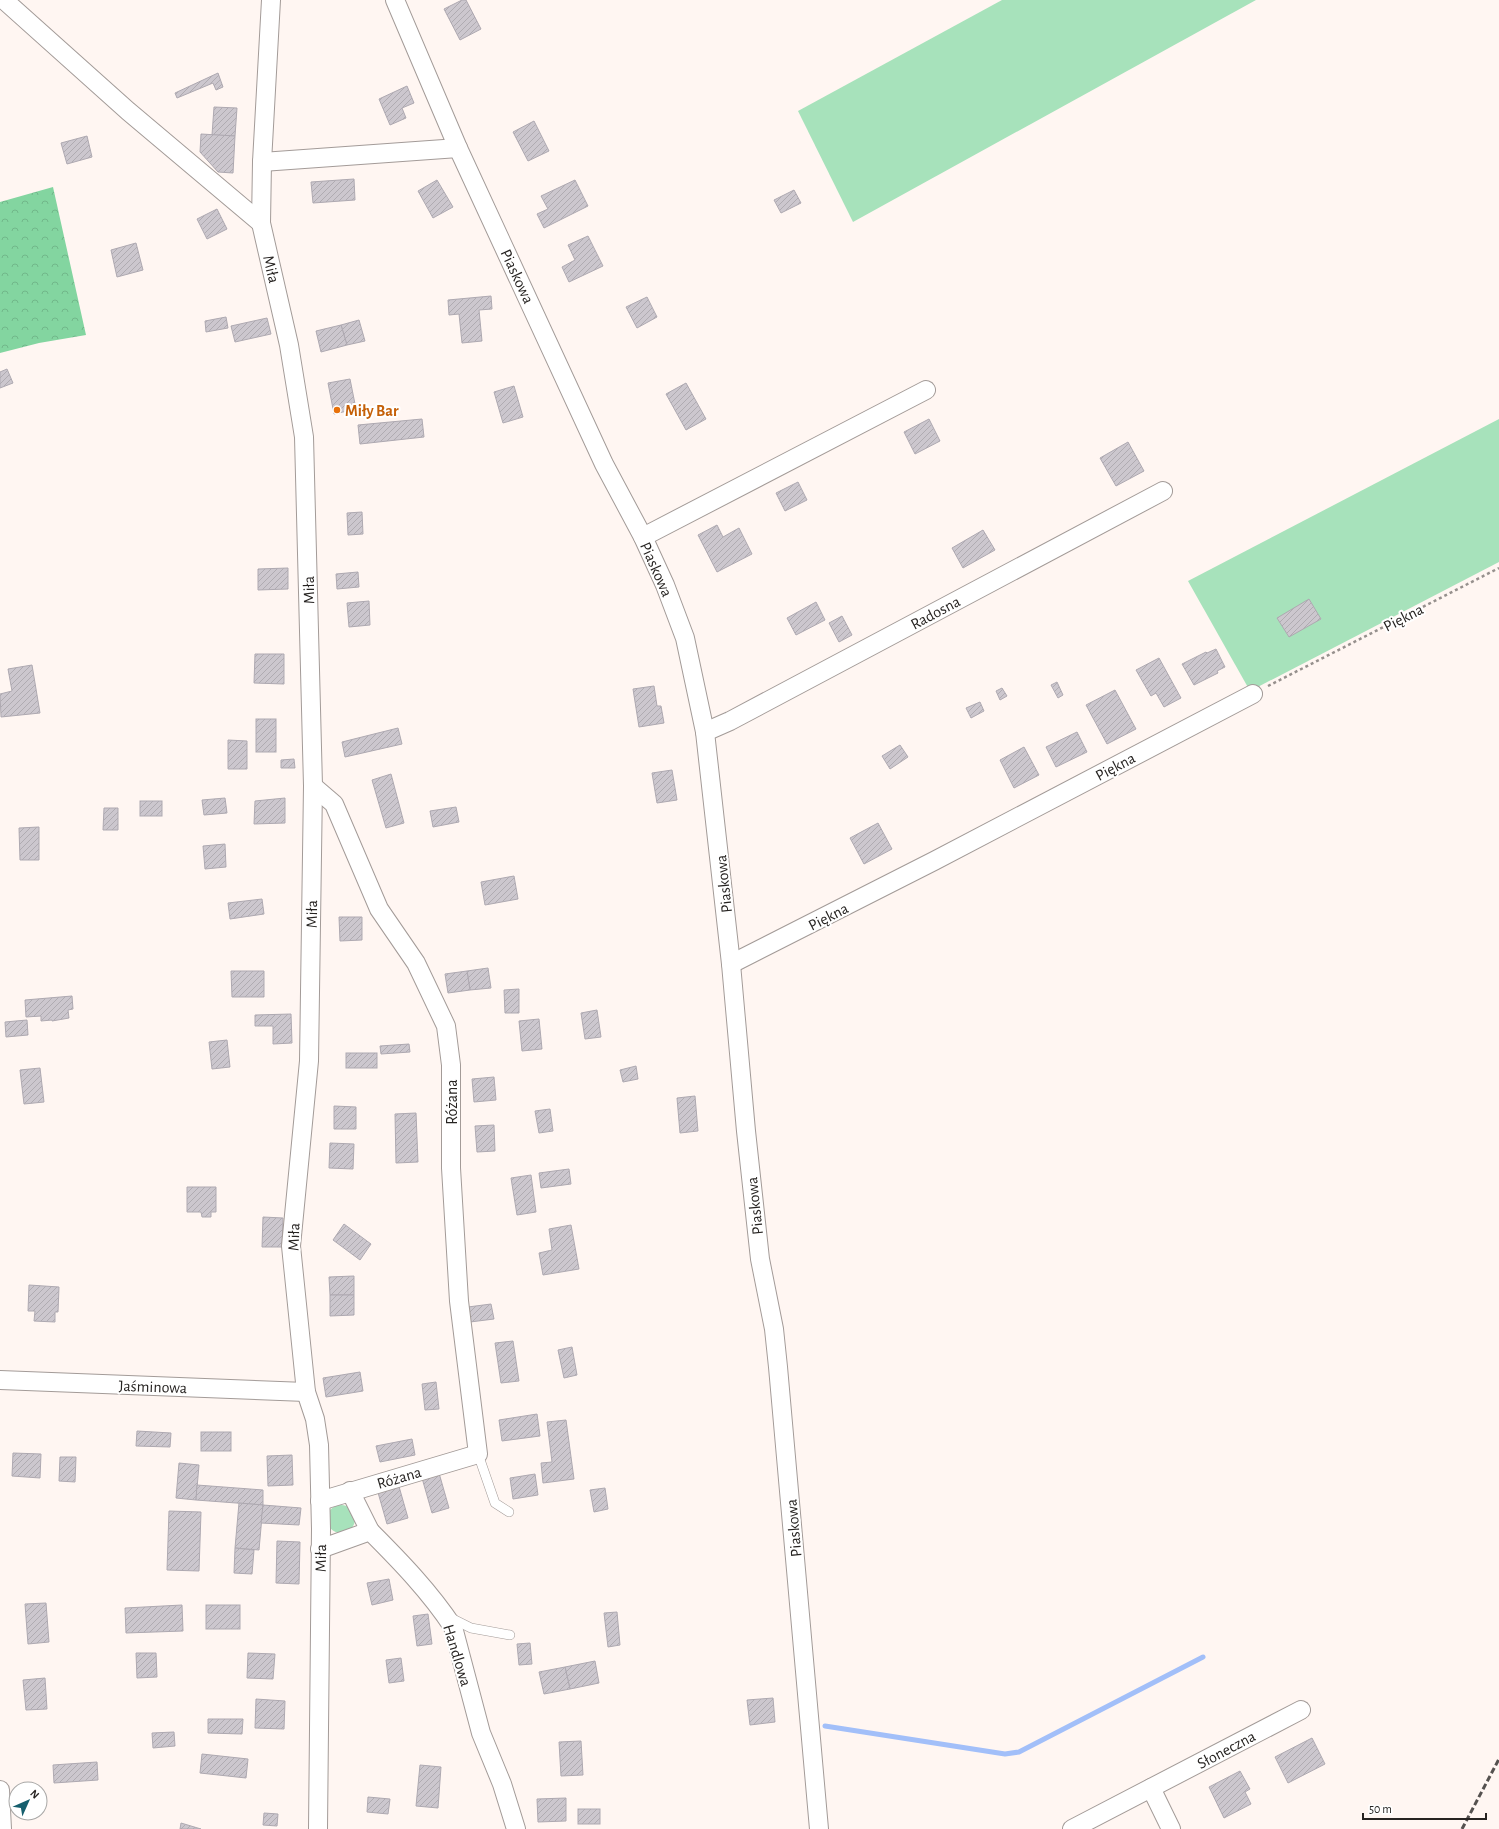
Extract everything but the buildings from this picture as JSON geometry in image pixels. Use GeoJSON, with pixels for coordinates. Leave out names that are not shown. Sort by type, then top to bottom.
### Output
{"type":"FeatureCollection","features":[{"type":"Feature","properties":{"kind":"street"},"geometry":{"type":"LineString","coordinates":[[4,0],[128,111],[261,223]]}},
{"type":"Feature","properties":{"kind":"street","name":"Miła"},"geometry":{"type":"LineString","coordinates":[[271,0],[262,162],[261,223],[289,345],[304,437],[313,786],[309,1061],[291,1246],[306,1392],[315,1419],[319,1445],[320,1548],[318,1829]]}},
{"type":"Feature","properties":{"kind":"street","name":"Piaskowa"},"geometry":{"type":"LineString","coordinates":[[394,0],[458,148],[604,464],[643,537],[665,585],[686,638],[705,732],[731,964],[746,1131],[760,1259],[774,1330],[819,1829]]}},
{"type":"Feature","properties":{"kind":"street"},"geometry":{"type":"LineString","coordinates":[[262,162],[458,148]]}},
{"type":"Feature","properties":{"kind":"street"},"geometry":{"type":"LineString","coordinates":[[643,537],[926,390]]}},
{"type":"Feature","properties":{"kind":"street","name":"Radosna"},"geometry":{"type":"LineString","coordinates":[[705,732],[730,721],[1163,491]]}},
{"type":"Feature","properties":{"kind":"street","name":"Piękna"},"geometry":{"type":"LineString","coordinates":[[731,964],[934,862],[1253,694]]}},
{"type":"Feature","properties":{"kind":"street","name":"Różana"},"geometry":{"type":"LineString","coordinates":[[313,786],[334,804],[379,909],[416,963],[446,1026],[451,1065],[451,1168],[459,1301],[478,1454],[320,1501]]}},
{"type":"Feature","properties":{"kind":"street","name":"Jaśminowa"},"geometry":{"type":"LineString","coordinates":[[0,1380],[306,1392]]}},
{"type":"Feature","properties":{"kind":"street"},"geometry":{"type":"LineString","coordinates":[[320,1548],[370,1531],[350,1491]]}},
{"type":"Feature","properties":{"kind":"street","name":"Handlowa"},"geometry":{"type":"LineString","coordinates":[[370,1531],[404,1565],[446,1616],[453,1627],[481,1733],[502,1784],[516,1829]]}},
{"type":"Feature","properties":{"kind":"street","name":"Słoneczna"},"geometry":{"type":"LineString","coordinates":[[1072,1829],[1301,1710]]}},
{"type":"Feature","properties":{"kind":"street"},"geometry":{"type":"LineString","coordinates":[[1151,1788],[1171,1829]]}},
{"type":"Feature","properties":{"kind":"street"},"geometry":{"type":"LineString","coordinates":[[0,1790],[2,1829]]}},
{"type":"Feature","properties":{"kind":"lane","name":"Różana"},"geometry":{"type":"LineString","coordinates":[[478,1454],[495,1503],[509,1512]]}},
{"type":"Feature","properties":{"kind":"lane"},"geometry":{"type":"LineString","coordinates":[[446,1616],[471,1628],[510,1635]]}},
{"type":"Feature","properties":{"kind":"path","name":"Piękna"},"geometry":{"type":"LineString","coordinates":[[1253,694],[1499,568]]}},
{"type":"Feature","properties":{"kind":"green space"},"geometry":{"type":"Polygon","coordinates":[[[1002,0],[1256,0],[853,222],[798,111],[1002,0]]]}},
{"type":"Feature","properties":{"kind":"green space"},"geometry":{"type":"Polygon","coordinates":[[[53,187],[86,335],[39,343],[0,353],[0,202],[53,187]]]}},
{"type":"Feature","properties":{"kind":"green space"},"geometry":{"type":"Polygon","coordinates":[[[1499,419],[1499,562],[1250,691],[1188,581],[1499,419]]]}},
{"type":"Feature","properties":{"kind":"green space"},"geometry":{"type":"Polygon","coordinates":[[[341,1505],[351,1509],[355,1519],[351,1529],[341,1533],[331,1529],[327,1519],[331,1509],[341,1505]]]}},
{"type":"Feature","properties":{"kind":"waterway"},"geometry":{"type":"LineString","coordinates":[[825,1726],[1005,1754],[1019,1752],[1203,1657]]}},
{"type":"Feature","properties":{"kind":"railway"},"geometry":{"type":"LineString","coordinates":[[1462,1829],[1499,1759]]}},
{"type":"Feature","properties":{"kind":"place","name":"Miły Bar"},"geometry":{"type":"Point","coordinates":[337,410]}}]}
